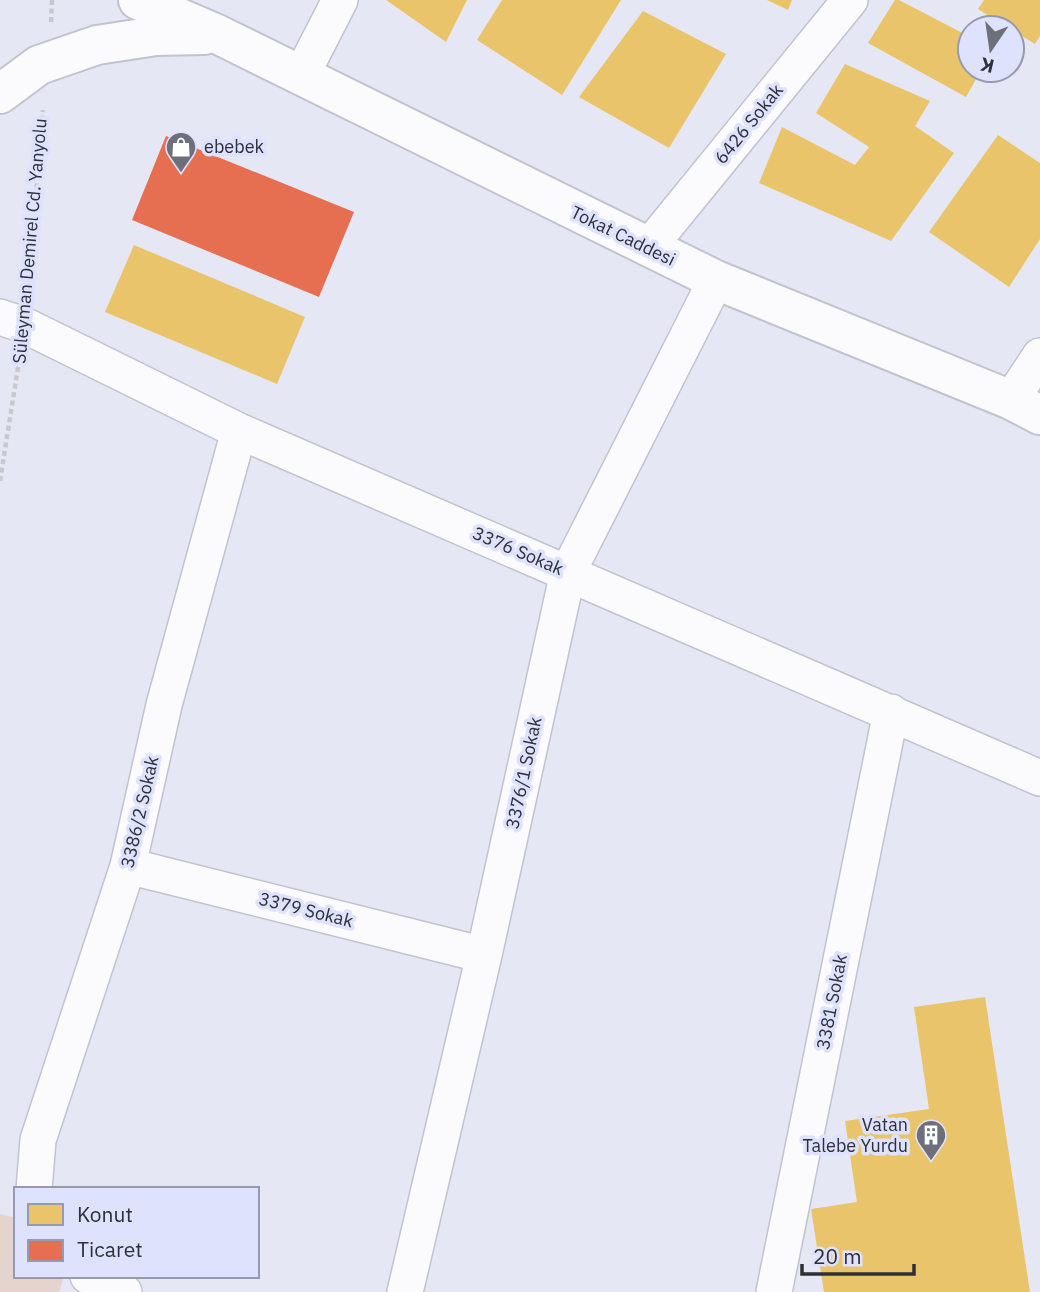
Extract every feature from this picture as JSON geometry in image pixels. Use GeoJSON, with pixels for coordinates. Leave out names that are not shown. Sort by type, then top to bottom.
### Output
{"type":"FeatureCollection","features":[{"type":"Feature","properties":{"kind":"street","name":"Tokat Caddesi"},"geometry":{"type":"LineString","coordinates":[[138,0],[217,34],[716,280],[1026,407]]}},
{"type":"Feature","properties":{"kind":"street"},"geometry":{"type":"LineString","coordinates":[[301,76],[340,0]]}},
{"type":"Feature","properties":{"kind":"street","name":"6426 Sokak"},"geometry":{"type":"LineString","coordinates":[[648,248],[850,0]]}},
{"type":"Feature","properties":{"kind":"street"},"geometry":{"type":"LineString","coordinates":[[0,94],[39,65],[97,45],[156,36],[217,34]]}},
{"type":"Feature","properties":{"kind":"street","name":"3376/1 Sokak"},"geometry":{"type":"LineString","coordinates":[[405,1292],[484,955],[568,572],[716,280]]}},
{"type":"Feature","properties":{"kind":"street","name":"3376 Sokak"},"geometry":{"type":"LineString","coordinates":[[12,321],[239,431],[1040,778]]}},
{"type":"Feature","properties":{"kind":"street"},"geometry":{"type":"LineString","coordinates":[[1026,407],[1040,356]]}},
{"type":"Feature","properties":{"kind":"street","name":"3386/2 Sokak"},"geometry":{"type":"LineString","coordinates":[[34,1187],[38,1140],[128,866],[164,705],[239,431]]}},
{"type":"Feature","properties":{"kind":"street","name":"3381 Sokak"},"geometry":{"type":"LineString","coordinates":[[774,1292],[891,712]]}},
{"type":"Feature","properties":{"kind":"street","name":"3379 Sokak"},"geometry":{"type":"LineString","coordinates":[[128,866],[484,955]]}},
{"type":"Feature","properties":{"kind":"street"},"geometry":{"type":"LineString","coordinates":[[92,1278],[124,1292]]}},
{"type":"Feature","properties":{"kind":"path","name":"Süleyman Demirel Cd. Yanyolu"},"geometry":{"type":"LineString","coordinates":[[0,481],[12,321],[37,160],[52,0]]}},
{"type":"Feature","properties":{"kind":"shaded area"},"geometry":{"type":"Polygon","coordinates":[[[0,1214],[14,1218],[14,1278],[63,1278],[59,1292],[0,1292],[0,1214]]]}},
{"type":"Feature","properties":{"kind":"building: Konut"},"geometry":{"type":"Polygon","coordinates":[[[386,0],[467,0],[446,42],[386,0]]]}},
{"type":"Feature","properties":{"kind":"building: Konut"},"geometry":{"type":"Polygon","coordinates":[[[502,0],[621,0],[562,95],[477,40],[502,0]]]}},
{"type":"Feature","properties":{"kind":"building: Konut"},"geometry":{"type":"Polygon","coordinates":[[[767,0],[792,0],[788,10],[767,0]]]}},
{"type":"Feature","properties":{"kind":"building: Konut"},"geometry":{"type":"Polygon","coordinates":[[[895,0],[899,0],[956,30],[956,84],[973,84],[966,97],[868,43],[895,0]]]}},
{"type":"Feature","properties":{"kind":"building: Konut"},"geometry":{"type":"Polygon","coordinates":[[[984,0],[1040,0],[1040,36],[1035,44],[1026,39],[1026,14],[986,14],[978,9],[984,0]]]}},
{"type":"Feature","properties":{"kind":"building: Konut"},"geometry":{"type":"Polygon","coordinates":[[[643,11],[726,54],[669,148],[579,97],[643,11]]]}},
{"type":"Feature","properties":{"kind":"building: Konut"},"geometry":{"type":"Polygon","coordinates":[[[845,64],[930,101],[915,126],[954,153],[891,241],[759,183],[782,127],[855,165],[869,147],[816,113],[845,64]]]}},
{"type":"Feature","properties":{"kind":"building: Konut"},"geometry":{"type":"Polygon","coordinates":[[[998,135],[1040,163],[1040,239],[1009,287],[929,232],[998,135]]]}},
{"type":"Feature","properties":{"kind":"building: Konut"},"geometry":{"type":"Polygon","coordinates":[[[134,245],[305,317],[277,384],[105,312],[134,245]]]}},
{"type":"Feature","properties":{"kind":"building: Konut","name":"Vatan Talebe Yurdu"},"geometry":{"type":"Polygon","coordinates":[[[985,997],[1030,1292],[824,1292],[811,1209],[857,1202],[845,1121],[929,1109],[914,1007],[985,997]]]}},
{"type":"Feature","properties":{"kind":"building: Ticaret"},"geometry":{"type":"Polygon","coordinates":[[[166,136],[354,212],[319,297],[132,220],[166,136]]]}},
{"type":"Feature","properties":{"kind":"place","name":"ebebek"},"geometry":{"type":"Point","coordinates":[181,174]}},
{"type":"Feature","properties":{"kind":"place","name":"Vatan Talebe Yurdu"},"geometry":{"type":"Point","coordinates":[931,1162]}}]}
